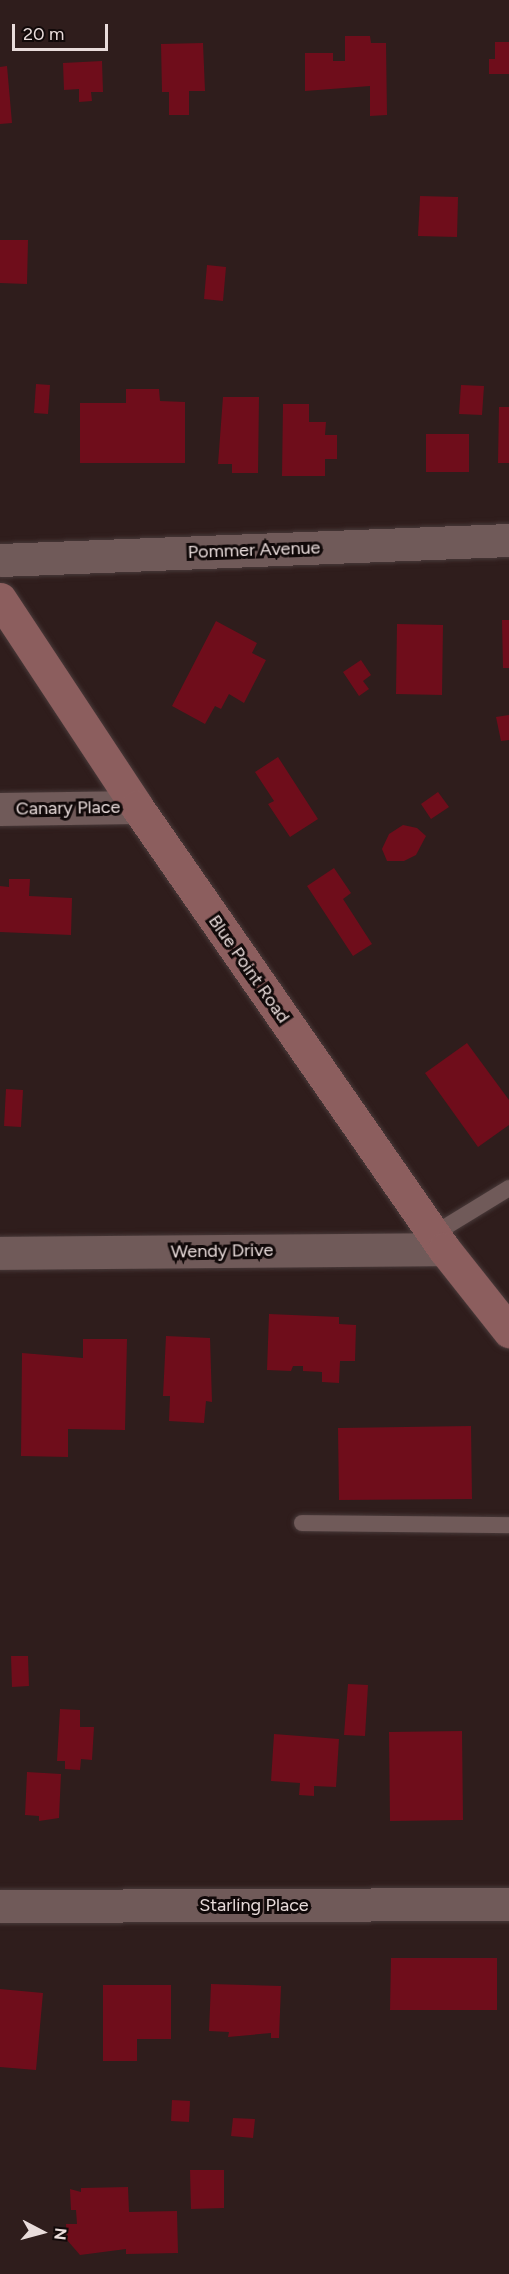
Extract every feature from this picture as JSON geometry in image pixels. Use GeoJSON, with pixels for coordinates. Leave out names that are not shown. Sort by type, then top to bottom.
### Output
{"type":"FeatureCollection","features":[{"type":"Feature","properties":{"kind":"street","name":"Pommer Avenue"},"geometry":{"type":"LineString","coordinates":[[0,560],[509,540]]}},
{"type":"Feature","properties":{"kind":"street","name":"Blue Point Road"},"geometry":{"type":"LineString","coordinates":[[0,599],[137,807],[439,1241],[509,1331]]}},
{"type":"Feature","properties":{"kind":"street","name":"Canary Place"},"geometry":{"type":"LineString","coordinates":[[0,809],[137,807]]}},
{"type":"Feature","properties":{"kind":"street","name":"Wendy Drive"},"geometry":{"type":"LineString","coordinates":[[0,1253],[439,1241]]}},
{"type":"Feature","properties":{"kind":"street","name":"Starling Place"},"geometry":{"type":"LineString","coordinates":[[0,1906],[509,1904]]}},
{"type":"Feature","properties":{"kind":"lane"},"geometry":{"type":"LineString","coordinates":[[439,1241],[509,1188]]}},
{"type":"Feature","properties":{"kind":"lane"},"geometry":{"type":"LineString","coordinates":[[302,1523],[509,1525]]}},
{"type":"Feature","properties":{"kind":"building"},"geometry":{"type":"Polygon","coordinates":[[[345,36],[370,36],[371,43],[386,43],[387,115],[370,116],[370,86],[305,91],[305,53],[333,53],[333,61],[345,61],[345,36]]]}},
{"type":"Feature","properties":{"kind":"building"},"geometry":{"type":"Polygon","coordinates":[[[495,42],[509,42],[509,74],[489,74],[489,59],[495,59],[495,42]]]}},
{"type":"Feature","properties":{"kind":"building"},"geometry":{"type":"Polygon","coordinates":[[[203,43],[205,91],[189,91],[189,115],[169,115],[169,92],[162,92],[161,44],[203,43]]]}},
{"type":"Feature","properties":{"kind":"building"},"geometry":{"type":"Polygon","coordinates":[[[102,61],[103,92],[91,92],[92,101],[79,102],[79,89],[64,90],[63,63],[102,61]]]}},
{"type":"Feature","properties":{"kind":"building"},"geometry":{"type":"Polygon","coordinates":[[[7,66],[12,123],[0,124],[0,67],[7,66]]]}},
{"type":"Feature","properties":{"kind":"building"},"geometry":{"type":"Polygon","coordinates":[[[420,196],[458,197],[457,237],[418,236],[420,196]]]}},
{"type":"Feature","properties":{"kind":"building"},"geometry":{"type":"Polygon","coordinates":[[[0,240],[28,240],[27,284],[0,283],[0,240]]]}},
{"type":"Feature","properties":{"kind":"building"},"geometry":{"type":"Polygon","coordinates":[[[207,265],[226,267],[223,301],[204,299],[207,265]]]}},
{"type":"Feature","properties":{"kind":"building"},"geometry":{"type":"Polygon","coordinates":[[[36,384],[50,385],[48,414],[34,413],[36,384]]]}},
{"type":"Feature","properties":{"kind":"building"},"geometry":{"type":"Polygon","coordinates":[[[461,385],[484,386],[482,415],[459,414],[461,385]]]}},
{"type":"Feature","properties":{"kind":"building"},"geometry":{"type":"Polygon","coordinates":[[[126,389],[159,389],[160,401],[185,402],[185,463],[80,463],[80,403],[126,403],[126,389]]]}},
{"type":"Feature","properties":{"kind":"building"},"geometry":{"type":"Polygon","coordinates":[[[223,397],[259,397],[258,473],[232,473],[232,464],[218,464],[223,397]]]}},
{"type":"Feature","properties":{"kind":"building"},"geometry":{"type":"Polygon","coordinates":[[[283,404],[309,404],[309,422],[326,422],[325,435],[337,435],[337,459],[325,459],[325,476],[282,476],[283,404]]]}},
{"type":"Feature","properties":{"kind":"building"},"geometry":{"type":"Polygon","coordinates":[[[499,407],[509,407],[509,463],[498,463],[499,407]]]}},
{"type":"Feature","properties":{"kind":"building"},"geometry":{"type":"Polygon","coordinates":[[[426,434],[469,434],[469,472],[426,472],[426,434]]]}},
{"type":"Feature","properties":{"kind":"building"},"geometry":{"type":"Polygon","coordinates":[[[502,620],[509,620],[509,668],[503,668],[502,620]]]}},
{"type":"Feature","properties":{"kind":"building"},"geometry":{"type":"Polygon","coordinates":[[[216,621],[257,643],[252,653],[266,660],[244,703],[229,694],[221,709],[215,706],[205,724],[172,706],[216,621]]]}},
{"type":"Feature","properties":{"kind":"building"},"geometry":{"type":"Polygon","coordinates":[[[397,624],[443,625],[442,695],[396,694],[397,624]]]}},
{"type":"Feature","properties":{"kind":"building"},"geometry":{"type":"Polygon","coordinates":[[[361,660],[371,675],[363,681],[369,689],[359,696],[343,672],[361,660]]]}},
{"type":"Feature","properties":{"kind":"building"},"geometry":{"type":"Polygon","coordinates":[[[509,715],[509,740],[501,741],[496,717],[509,715]]]}},
{"type":"Feature","properties":{"kind":"building"},"geometry":{"type":"Polygon","coordinates":[[[278,757],[318,819],[290,837],[268,804],[274,801],[255,772],[278,757]]]}},
{"type":"Feature","properties":{"kind":"building"},"geometry":{"type":"Polygon","coordinates":[[[438,792],[449,807],[431,819],[421,804],[438,792]]]}},
{"type":"Feature","properties":{"kind":"building"},"geometry":{"type":"Polygon","coordinates":[[[403,825],[417,828],[426,836],[416,855],[404,861],[387,861],[382,849],[389,834],[403,825]]]}},
{"type":"Feature","properties":{"kind":"building"},"geometry":{"type":"Polygon","coordinates":[[[334,868],[351,893],[343,899],[372,944],[353,956],[307,886],[334,868]]]}},
{"type":"Feature","properties":{"kind":"building"},"geometry":{"type":"Polygon","coordinates":[[[9,879],[30,879],[29,896],[72,898],[71,935],[0,932],[0,886],[9,887],[9,879]]]}},
{"type":"Feature","properties":{"kind":"building"},"geometry":{"type":"Polygon","coordinates":[[[467,1043],[509,1100],[509,1125],[478,1147],[425,1073],[467,1043]]]}},
{"type":"Feature","properties":{"kind":"building"},"geometry":{"type":"Polygon","coordinates":[[[6,1089],[23,1090],[21,1127],[4,1126],[6,1089]]]}},
{"type":"Feature","properties":{"kind":"building"},"geometry":{"type":"Polygon","coordinates":[[[269,1314],[339,1317],[339,1324],[356,1325],[355,1361],[340,1361],[339,1383],[322,1382],[322,1372],[303,1371],[303,1366],[293,1366],[291,1371],[267,1370],[269,1314]]]}},
{"type":"Feature","properties":{"kind":"building"},"geometry":{"type":"Polygon","coordinates":[[[166,1336],[210,1338],[212,1402],[206,1401],[204,1423],[169,1421],[170,1396],[163,1396],[166,1336]]]}},
{"type":"Feature","properties":{"kind":"building"},"geometry":{"type":"Polygon","coordinates":[[[83,1339],[127,1339],[125,1430],[68,1429],[68,1457],[21,1456],[22,1353],[83,1358],[83,1339]]]}},
{"type":"Feature","properties":{"kind":"building"},"geometry":{"type":"Polygon","coordinates":[[[471,1426],[472,1499],[339,1500],[338,1428],[471,1426]]]}},
{"type":"Feature","properties":{"kind":"building"},"geometry":{"type":"Polygon","coordinates":[[[11,1656],[28,1656],[29,1686],[12,1687],[11,1656]]]}},
{"type":"Feature","properties":{"kind":"building"},"geometry":{"type":"Polygon","coordinates":[[[348,1684],[368,1685],[365,1736],[344,1735],[348,1684]]]}},
{"type":"Feature","properties":{"kind":"building"},"geometry":{"type":"Polygon","coordinates":[[[60,1709],[80,1710],[80,1727],[94,1727],[92,1760],[81,1759],[80,1770],[65,1769],[65,1761],[57,1761],[60,1709]]]}},
{"type":"Feature","properties":{"kind":"building"},"geometry":{"type":"Polygon","coordinates":[[[462,1731],[463,1820],[390,1821],[389,1732],[462,1731]]]}},
{"type":"Feature","properties":{"kind":"building"},"geometry":{"type":"Polygon","coordinates":[[[274,1734],[339,1739],[336,1787],[314,1786],[314,1796],[299,1795],[300,1783],[271,1781],[274,1734]]]}},
{"type":"Feature","properties":{"kind":"building"},"geometry":{"type":"Polygon","coordinates":[[[27,1772],[61,1774],[59,1818],[39,1821],[39,1816],[25,1815],[27,1772]]]}},
{"type":"Feature","properties":{"kind":"building"},"geometry":{"type":"Polygon","coordinates":[[[391,1958],[497,1958],[497,2010],[390,2010],[391,1958]]]}},
{"type":"Feature","properties":{"kind":"building"},"geometry":{"type":"Polygon","coordinates":[[[211,1984],[281,1986],[279,2038],[271,2038],[271,2033],[228,2037],[229,2032],[209,2031],[211,1984]]]}},
{"type":"Feature","properties":{"kind":"building"},"geometry":{"type":"Polygon","coordinates":[[[103,1985],[171,1985],[171,2039],[137,2039],[137,2061],[103,2061],[103,1985]]]}},
{"type":"Feature","properties":{"kind":"building"},"geometry":{"type":"Polygon","coordinates":[[[0,1989],[43,1993],[36,2070],[0,2067],[0,1989]]]}},
{"type":"Feature","properties":{"kind":"building"},"geometry":{"type":"Polygon","coordinates":[[[172,2100],[190,2101],[189,2122],[171,2121],[172,2100]]]}},
{"type":"Feature","properties":{"kind":"building"},"geometry":{"type":"Polygon","coordinates":[[[233,2118],[255,2119],[253,2138],[231,2136],[233,2118]]]}},
{"type":"Feature","properties":{"kind":"building"},"geometry":{"type":"Polygon","coordinates":[[[190,2170],[224,2170],[224,2208],[191,2209],[190,2170]]]}},
{"type":"Feature","properties":{"kind":"building"},"geometry":{"type":"Polygon","coordinates":[[[128,2187],[129,2212],[177,2211],[178,2253],[126,2254],[126,2249],[80,2255],[67,2240],[66,2224],[77,2224],[76,2210],[71,2210],[70,2189],[81,2192],[81,2188],[128,2187]]]}}]}
